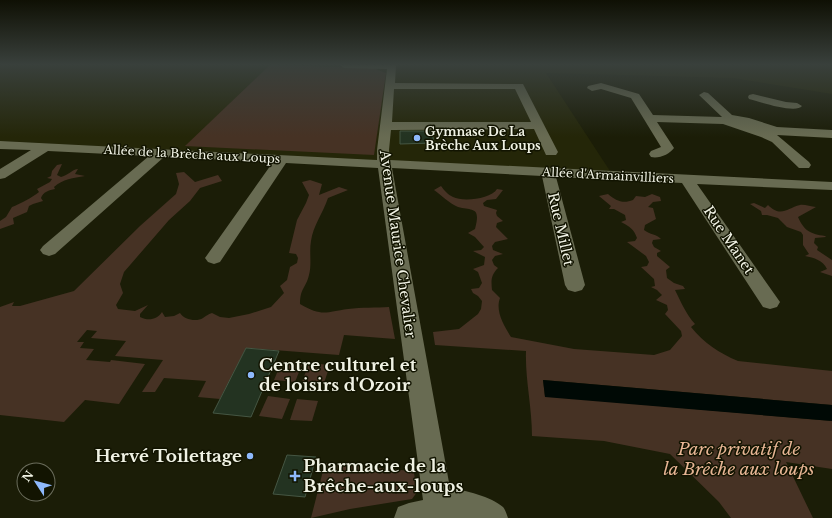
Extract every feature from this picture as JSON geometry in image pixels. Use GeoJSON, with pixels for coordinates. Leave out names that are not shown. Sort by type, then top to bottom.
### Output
{"type":"FeatureCollection","features":[{"type":"Feature","properties":{"kind":"street","name":"Avenue Maurice Chevalier"},"geometry":{"type":"LineString","coordinates":[[389,89],[383,150],[384,163],[439,511]]}},
{"type":"Feature","properties":{"kind":"street"},"geometry":{"type":"LineString","coordinates":[[521,89],[551,152]]}},
{"type":"Feature","properties":{"kind":"street"},"geometry":{"type":"LineString","coordinates":[[611,89],[635,96],[646,96]]}},
{"type":"Feature","properties":{"kind":"street"},"geometry":{"type":"LineString","coordinates":[[611,98],[622,93]]}},
{"type":"Feature","properties":{"kind":"street"},"geometry":{"type":"LineString","coordinates":[[704,94],[727,119]]}},
{"type":"Feature","properties":{"kind":"street"},"geometry":{"type":"LineString","coordinates":[[635,96],[668,148],[656,154]]}},
{"type":"Feature","properties":{"kind":"street"},"geometry":{"type":"LineString","coordinates":[[753,97],[793,106],[769,125]]}},
{"type":"Feature","properties":{"kind":"street"},"geometry":{"type":"LineString","coordinates":[[648,118],[727,119],[832,134]]}},
{"type":"Feature","properties":{"kind":"street"},"geometry":{"type":"LineString","coordinates":[[386,126],[538,125]]}},
{"type":"Feature","properties":{"kind":"street"},"geometry":{"type":"LineString","coordinates":[[769,125],[776,139],[804,165]]}},
{"type":"Feature","properties":{"kind":"street","name":"Allée de la Brèche aux Loups"},"geometry":{"type":"LineString","coordinates":[[0,144],[384,163]]}},
{"type":"Feature","properties":{"kind":"street"},"geometry":{"type":"LineString","coordinates":[[0,175],[46,147]]}},
{"type":"Feature","properties":{"kind":"street"},"geometry":{"type":"LineString","coordinates":[[49,250],[161,152]]}},
{"type":"Feature","properties":{"kind":"street"},"geometry":{"type":"LineString","coordinates":[[214,258],[282,159]]}},
{"type":"Feature","properties":{"kind":"street","name":"Allée d'Armainvilliers"},"geometry":{"type":"LineString","coordinates":[[384,163],[831,187]]}},
{"type":"Feature","properties":{"kind":"street","name":"Rue Millet"},"geometry":{"type":"LineString","coordinates":[[548,172],[575,285]]}},
{"type":"Feature","properties":{"kind":"street","name":"Rue Manet"},"geometry":{"type":"LineString","coordinates":[[687,179],[770,302]]}},
{"type":"Feature","properties":{"kind":"street"},"geometry":{"type":"LineString","coordinates":[[409,518],[439,511],[453,503],[481,510],[493,518]]}},
{"type":"Feature","properties":{"kind":"shaded area"},"geometry":{"type":"Polygon","coordinates":[[[0,89],[557,89],[610,171],[375,160],[0,141],[0,89]]]}},
{"type":"Feature","properties":{"kind":"shaded area"},"geometry":{"type":"Polygon","coordinates":[[[802,89],[832,89],[832,94],[802,89]]]}},
{"type":"Feature","properties":{"kind":"shaded area"},"geometry":{"type":"Polygon","coordinates":[[[543,380],[832,405],[832,421],[545,397],[543,380]]]}},
{"type":"Feature","properties":{"kind":"green space"},"geometry":{"type":"Polygon","coordinates":[[[245,89],[384,89],[374,155],[185,146],[245,89]]]}},
{"type":"Feature","properties":{"kind":"green space"},"geometry":{"type":"Polygon","coordinates":[[[62,164],[57,175],[61,177],[78,169],[75,174],[85,176],[68,179],[57,184],[54,187],[55,189],[43,194],[41,198],[43,201],[29,206],[27,212],[13,218],[14,224],[0,229],[0,221],[6,217],[12,207],[39,192],[37,189],[50,182],[52,179],[47,178],[51,176],[52,171],[57,165],[62,164]]]}},
{"type":"Feature","properties":{"kind":"green space"},"geometry":{"type":"Polygon","coordinates":[[[184,172],[195,182],[218,175],[222,181],[200,188],[190,201],[169,220],[124,272],[120,284],[123,293],[116,305],[118,309],[135,311],[148,305],[140,314],[140,317],[152,319],[158,317],[162,312],[165,317],[174,316],[180,313],[187,319],[194,320],[200,319],[212,313],[220,317],[229,318],[271,307],[284,293],[280,286],[287,280],[290,267],[297,263],[298,258],[296,254],[289,253],[297,220],[309,195],[302,182],[310,180],[322,184],[319,195],[339,187],[348,190],[328,198],[316,225],[311,241],[310,271],[302,291],[300,304],[319,312],[353,308],[389,307],[395,339],[344,335],[339,355],[246,348],[220,399],[198,397],[206,381],[164,378],[155,392],[142,392],[163,360],[115,356],[126,341],[91,338],[97,331],[87,330],[77,342],[84,342],[80,348],[94,349],[86,360],[110,362],[111,360],[145,364],[119,404],[85,400],[64,422],[0,415],[0,307],[14,302],[12,306],[20,306],[74,291],[140,226],[176,194],[179,184],[176,173],[184,172]]]}},
{"type":"Feature","properties":{"kind":"green space","name":"Parc privatif de la Brêche aux loups"},"geometry":{"type":"Polygon","coordinates":[[[441,186],[451,196],[458,199],[476,199],[489,195],[497,189],[503,190],[496,199],[487,200],[483,203],[484,206],[497,210],[497,216],[503,221],[497,223],[496,227],[508,239],[495,242],[492,246],[493,250],[503,254],[495,256],[492,260],[494,265],[498,268],[492,278],[492,290],[500,298],[499,313],[511,337],[574,349],[654,355],[670,350],[682,336],[681,331],[665,314],[668,310],[667,305],[656,300],[662,295],[651,287],[655,286],[654,279],[641,267],[647,266],[649,262],[646,256],[627,242],[635,241],[637,238],[631,228],[621,222],[626,220],[625,215],[614,209],[609,209],[611,206],[599,196],[608,194],[623,202],[633,200],[636,196],[645,197],[652,194],[660,197],[661,201],[653,202],[648,207],[653,208],[656,219],[645,225],[644,230],[658,236],[661,239],[653,240],[652,243],[654,247],[661,251],[657,253],[657,256],[670,267],[666,270],[667,278],[674,283],[683,286],[685,289],[675,290],[686,312],[695,324],[691,327],[712,347],[724,355],[738,361],[832,371],[832,405],[543,380],[545,396],[832,421],[832,469],[786,462],[813,518],[731,518],[719,502],[670,454],[604,441],[532,436],[526,351],[435,345],[433,332],[459,329],[478,314],[481,309],[482,301],[473,293],[471,289],[479,288],[482,283],[478,272],[473,269],[484,265],[485,257],[473,251],[481,250],[484,247],[475,237],[468,233],[475,229],[477,222],[476,213],[472,210],[455,206],[434,190],[441,186]]]}},
{"type":"Feature","properties":{"kind":"green space"},"geometry":{"type":"Polygon","coordinates":[[[754,203],[765,208],[768,205],[780,212],[800,205],[816,207],[798,217],[805,229],[826,237],[815,238],[814,243],[818,247],[817,250],[832,260],[832,276],[820,272],[827,269],[821,261],[805,256],[809,254],[803,245],[803,235],[801,232],[787,227],[778,218],[762,215],[761,211],[750,204],[754,203]]]}},
{"type":"Feature","properties":{"kind":"green space"},"geometry":{"type":"Polygon","coordinates":[[[282,361],[303,362],[295,382],[274,380],[282,361]]]}},
{"type":"Feature","properties":{"kind":"green space"},"geometry":{"type":"Polygon","coordinates":[[[309,363],[330,365],[324,383],[302,382],[309,363]]]}},
{"type":"Feature","properties":{"kind":"green space"},"geometry":{"type":"Polygon","coordinates":[[[268,396],[290,399],[282,419],[259,416],[268,396]]]}},
{"type":"Feature","properties":{"kind":"green space"},"geometry":{"type":"Polygon","coordinates":[[[297,399],[318,401],[312,421],[290,420],[297,399]]]}},
{"type":"Feature","properties":{"kind":"green space"},"geometry":{"type":"Polygon","coordinates":[[[325,463],[411,471],[414,473],[417,492],[412,499],[350,509],[311,518],[325,463]]]}},
{"type":"Feature","properties":{"kind":"building","name":"Gymnase De La Brèche Aux Loups"},"geometry":{"type":"Polygon","coordinates":[[[400,131],[432,131],[434,143],[400,144],[400,131]]]}},
{"type":"Feature","properties":{"kind":"building","name":"Centre culturel et de loisirs d'Ozoir"},"geometry":{"type":"Polygon","coordinates":[[[246,348],[279,351],[251,417],[213,413],[246,348]]]}},
{"type":"Feature","properties":{"kind":"building","name":"Pharmacie de la Brêche-aux-loups"},"geometry":{"type":"Polygon","coordinates":[[[287,455],[316,457],[305,497],[273,494],[287,455]]]}},
{"type":"Feature","properties":{"kind":"place","name":"Gymnase De La Brèche Aux Loups"},"geometry":{"type":"Point","coordinates":[417,138]}},
{"type":"Feature","properties":{"kind":"place","name":"Centre culturel et de loisirs d'Ozoir"},"geometry":{"type":"Point","coordinates":[251,375]}},
{"type":"Feature","properties":{"kind":"place","name":"Hervé Toilettage"},"geometry":{"type":"Point","coordinates":[250,456]}},
{"type":"Feature","properties":{"kind":"place","name":"Pharmacie de la Brêche-aux-loups"},"geometry":{"type":"Point","coordinates":[295,476]}}]}
